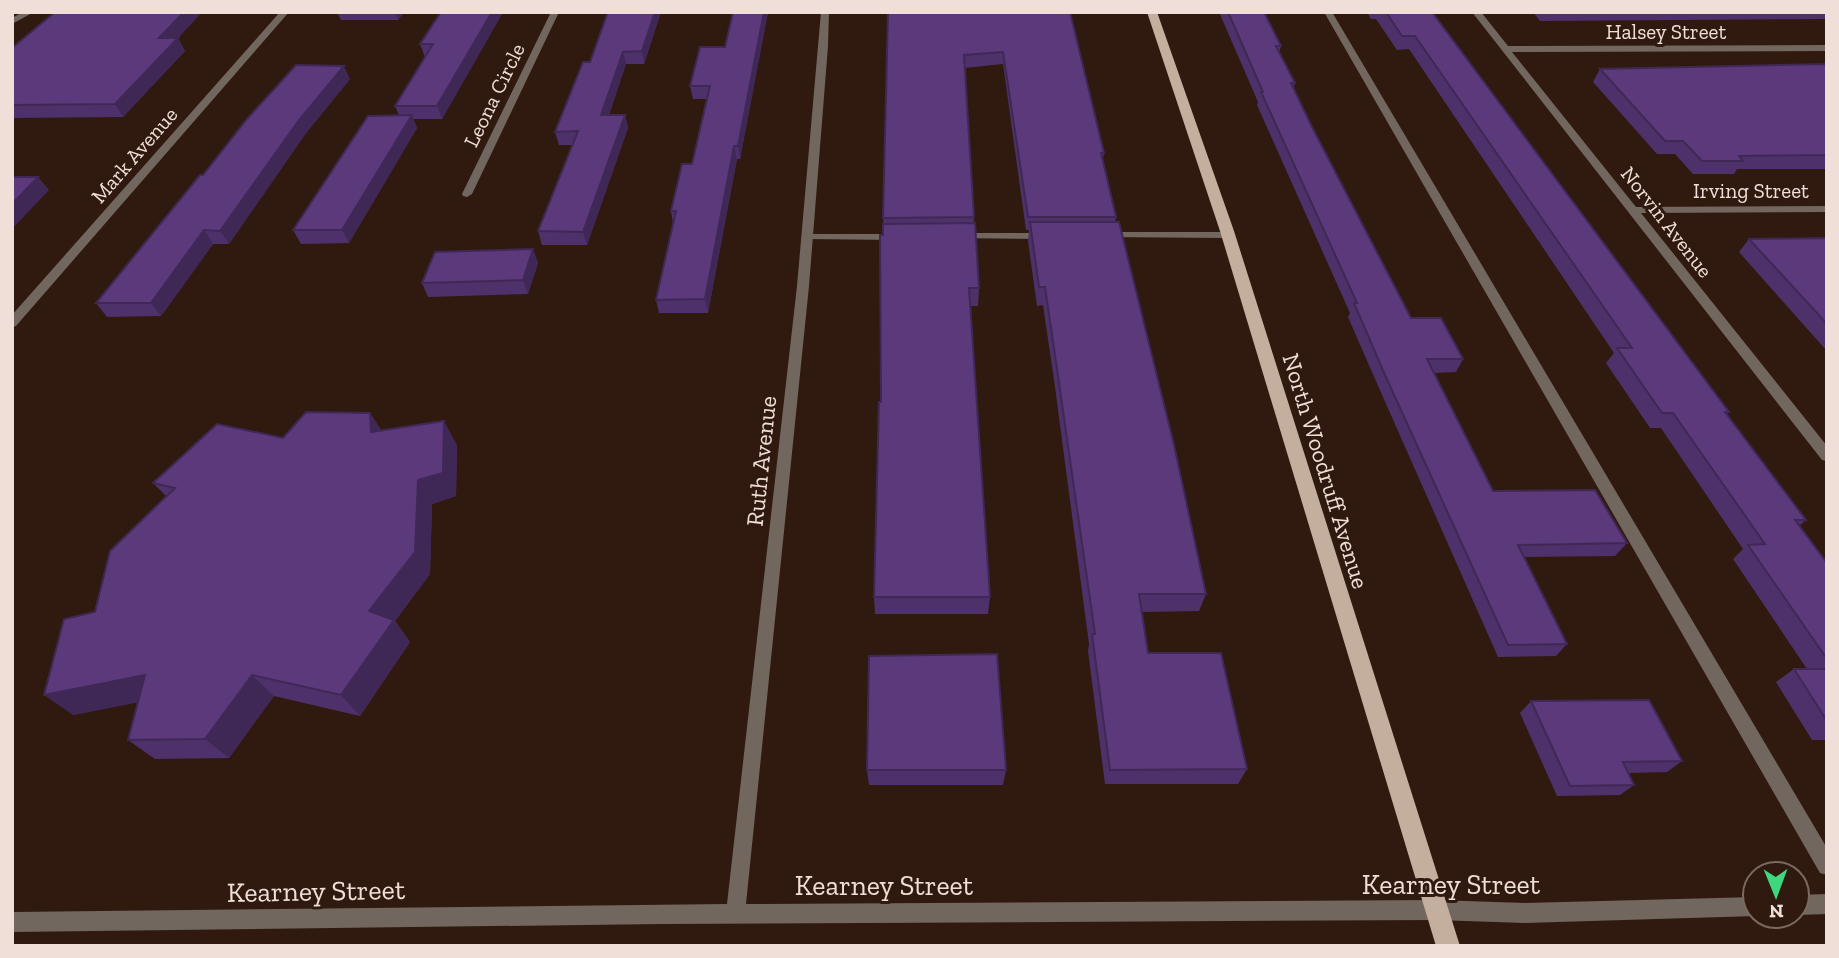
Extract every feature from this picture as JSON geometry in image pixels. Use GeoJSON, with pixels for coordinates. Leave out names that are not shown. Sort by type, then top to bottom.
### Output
{"type":"FeatureCollection","features":[{"type":"Feature","properties":{"kind":"main road","name":"North Woodruff Avenue"},"geometry":{"type":"LineString","coordinates":[[1152,12],[1227,234],[1448,946]]}},
{"type":"Feature","properties":{"kind":"street"},"geometry":{"type":"LineString","coordinates":[[12,21],[30,12]]}},
{"type":"Feature","properties":{"kind":"street","name":"Mark Avenue"},"geometry":{"type":"LineString","coordinates":[[12,323],[285,12]]}},
{"type":"Feature","properties":{"kind":"street","name":"Leona Circle"},"geometry":{"type":"LineString","coordinates":[[467,194],[555,12]]}},
{"type":"Feature","properties":{"kind":"street","name":"Ruth Avenue"},"geometry":{"type":"LineString","coordinates":[[735,914],[807,237],[825,12]]}},
{"type":"Feature","properties":{"kind":"street"},"geometry":{"type":"LineString","coordinates":[[1328,12],[1827,866]]}},
{"type":"Feature","properties":{"kind":"street","name":"Norvin Avenue"},"geometry":{"type":"LineString","coordinates":[[1476,12],[1827,456]]}},
{"type":"Feature","properties":{"kind":"street","name":"Halsey Street"},"geometry":{"type":"LineString","coordinates":[[1505,49],[1827,48]]}},
{"type":"Feature","properties":{"kind":"street","name":"Irving Street"},"geometry":{"type":"LineString","coordinates":[[1634,210],[1827,209]]}},
{"type":"Feature","properties":{"kind":"street"},"geometry":{"type":"LineString","coordinates":[[1090,235],[1227,234]]}},
{"type":"Feature","properties":{"kind":"street"},"geometry":{"type":"LineString","coordinates":[[948,237],[1065,236]]}},
{"type":"Feature","properties":{"kind":"street"},"geometry":{"type":"LineString","coordinates":[[807,237],[908,237]]}},
{"type":"Feature","properties":{"kind":"street","name":"Kearney Street"},"geometry":{"type":"LineString","coordinates":[[12,922],[735,914],[1436,911],[1525,913],[1741,906]]}},
{"type":"Feature","properties":{"kind":"building"},"geometry":{"type":"Polygon","coordinates":[[[55,12],[184,12],[159,38],[178,38],[115,104],[12,105],[12,48],[55,12]]]}},
{"type":"Feature","properties":{"kind":"building"},"geometry":{"type":"Polygon","coordinates":[[[441,12],[492,12],[437,106],[395,106],[433,44],[420,44],[441,12]]]}},
{"type":"Feature","properties":{"kind":"building"},"geometry":{"type":"Polygon","coordinates":[[[608,12],[655,12],[642,51],[623,52],[601,115],[625,115],[583,232],[538,231],[578,131],[555,132],[583,62],[590,62],[608,12]]]}},
{"type":"Feature","properties":{"kind":"building"},"geometry":{"type":"Polygon","coordinates":[[[733,12],[764,12],[738,146],[734,146],[705,299],[656,300],[676,211],[671,211],[682,164],[692,164],[710,86],[690,86],[700,47],[725,47],[733,12]]]}},
{"type":"Feature","properties":{"kind":"building"},"geometry":{"type":"Polygon","coordinates":[[[888,12],[1070,12],[1104,153],[1101,153],[1116,217],[1028,217],[1003,52],[964,55],[974,217],[883,218],[888,12]]]}},
{"type":"Feature","properties":{"kind":"building"},"geometry":{"type":"Polygon","coordinates":[[[1228,12],[1264,12],[1281,46],[1276,46],[1295,83],[1291,83],[1312,127],[1411,318],[1441,318],[1463,359],[1427,359],[1493,491],[1595,490],[1627,543],[1518,545],[1567,644],[1508,645],[1385,375],[1354,303],[1357,303],[1261,92],[1228,12]]]}},
{"type":"Feature","properties":{"kind":"building"},"geometry":{"type":"Polygon","coordinates":[[[1386,12],[1432,12],[1806,520],[1795,520],[1827,563],[1827,659],[1748,545],[1765,544],[1673,413],[1662,413],[1617,348],[1632,348],[1415,36],[1402,36],[1386,12]]]}},
{"type":"Feature","properties":{"kind":"building"},"geometry":{"type":"Polygon","coordinates":[[[1827,64],[1827,155],[1739,156],[1743,161],[1702,161],[1683,141],[1665,141],[1600,69],[1827,64]]]}},
{"type":"Feature","properties":{"kind":"building"},"geometry":{"type":"Polygon","coordinates":[[[296,65],[344,66],[299,120],[220,231],[204,230],[151,303],[96,303],[247,119],[296,65]]]}},
{"type":"Feature","properties":{"kind":"building"},"geometry":{"type":"Polygon","coordinates":[[[412,115],[342,230],[293,230],[368,116],[412,115]]]}},
{"type":"Feature","properties":{"kind":"building"},"geometry":{"type":"Polygon","coordinates":[[[12,177],[38,177],[12,204],[12,177]]]}},
{"type":"Feature","properties":{"kind":"building"},"geometry":{"type":"Polygon","coordinates":[[[1030,222],[1119,222],[1174,445],[1206,594],[1139,594],[1148,653],[1221,653],[1247,769],[1110,770],[1092,634],[1095,634],[1057,369],[1045,287],[1039,287],[1030,222]]]}},
{"type":"Feature","properties":{"kind":"building"},"geometry":{"type":"Polygon","coordinates":[[[975,223],[979,288],[969,288],[990,597],[874,597],[881,402],[880,235],[883,235],[883,224],[975,223]]]}},
{"type":"Feature","properties":{"kind":"building"},"geometry":{"type":"Polygon","coordinates":[[[1827,238],[1827,324],[1749,239],[1827,238]]]}},
{"type":"Feature","properties":{"kind":"building"},"geometry":{"type":"Polygon","coordinates":[[[533,249],[523,280],[422,283],[435,252],[533,249]]]}},
{"type":"Feature","properties":{"kind":"building"},"geometry":{"type":"Polygon","coordinates":[[[306,412],[370,413],[371,432],[444,421],[443,473],[418,480],[415,552],[369,611],[394,620],[341,695],[252,675],[205,739],[128,740],[145,675],[44,695],[64,619],[95,612],[110,551],[175,488],[153,483],[217,424],[283,438],[306,412]]]}},
{"type":"Feature","properties":{"kind":"building"},"geometry":{"type":"Polygon","coordinates":[[[997,654],[1006,770],[867,770],[869,656],[997,654]]]}},
{"type":"Feature","properties":{"kind":"building"},"geometry":{"type":"Polygon","coordinates":[[[1794,669],[1827,669],[1827,721],[1794,669]]]}},
{"type":"Feature","properties":{"kind":"building"},"geometry":{"type":"Polygon","coordinates":[[[1649,700],[1682,761],[1623,762],[1634,785],[1570,786],[1531,701],[1649,700]]]}}]}
